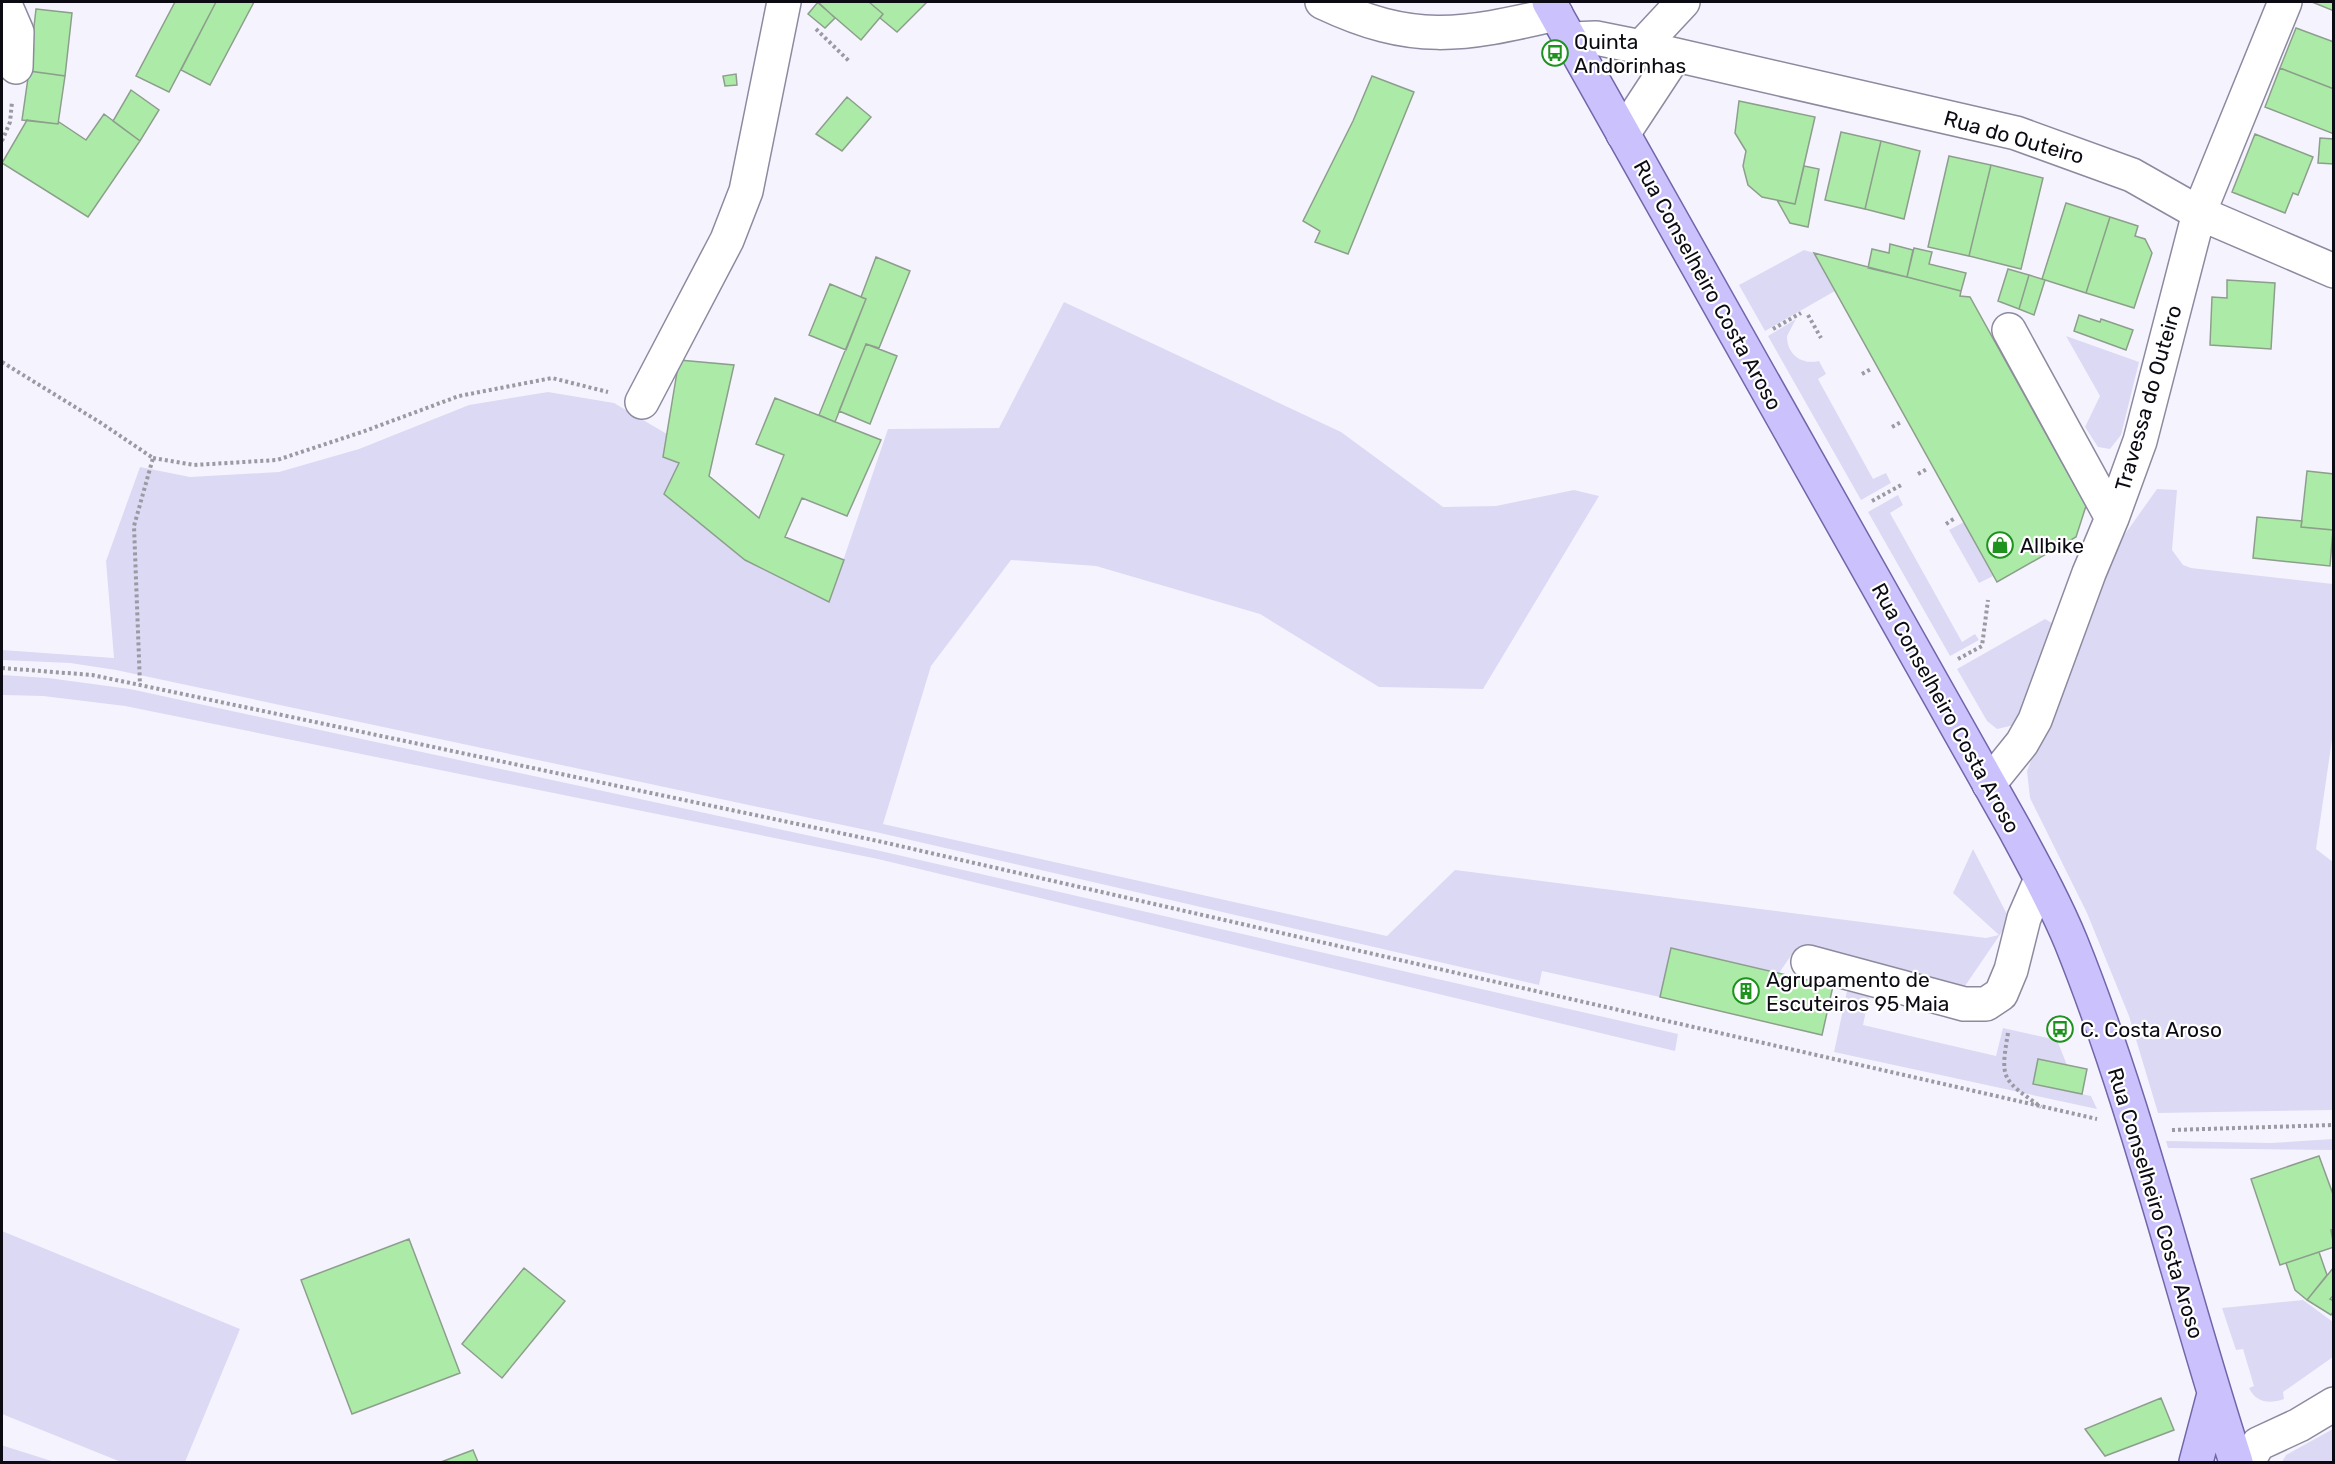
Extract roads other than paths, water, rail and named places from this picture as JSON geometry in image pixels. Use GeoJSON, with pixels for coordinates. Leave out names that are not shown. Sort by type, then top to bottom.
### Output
{"type":"FeatureCollection","features":[{"type":"Feature","properties":{"kind":"main road","name":"Rua Conselheiro Costa Aroso"},"geometry":{"type":"LineString","coordinates":[[1558,18],[1989,784],[2041,879],[2070,939],[2096,1008],[2135,1126],[2236,1462]]}},
{"type":"Feature","properties":{"kind":"main road"},"geometry":{"type":"LineString","coordinates":[[2196,1462],[2214,1394]]}},
{"type":"Feature","properties":{"kind":"street"},"geometry":{"type":"LineString","coordinates":[[4,2],[17,32],[16,68]]}},
{"type":"Feature","properties":{"kind":"street"},"geometry":{"type":"LineString","coordinates":[[642,402],[727,240],[746,191],[784,2]]}},
{"type":"Feature","properties":{"kind":"street","name":"Rua do Outeiro"},"geometry":{"type":"LineString","coordinates":[[1322,2],[1350,15],[1410,32],[1443,34],[1492,29],[1558,18],[1596,38],[2016,133],[2132,176],[2199,213],[2334,271]]}},
{"type":"Feature","properties":{"kind":"street"},"geometry":{"type":"LineString","coordinates":[[1641,47],[1683,2]]}},
{"type":"Feature","properties":{"kind":"street","name":"Travessa do Outeiro"},"geometry":{"type":"LineString","coordinates":[[1989,784],[2022,743],[2035,720],[2088,573],[2112,518],[2140,441],[2199,213],[2285,2]]}},
{"type":"Feature","properties":{"kind":"street"},"geometry":{"type":"LineString","coordinates":[[1623,134],[1675,55]]}},
{"type":"Feature","properties":{"kind":"street"},"geometry":{"type":"LineString","coordinates":[[2009,330],[2112,518]]}},
{"type":"Feature","properties":{"kind":"street"},"geometry":{"type":"LineString","coordinates":[[1808,962],[1964,1004],[1986,1004],[2001,994],[2011,970],[2024,918],[2041,879]]}},
{"type":"Feature","properties":{"kind":"street"},"geometry":{"type":"LineString","coordinates":[[2248,1462],[2258,1444],[2299,1425],[2334,1404]]}},
{"type":"Feature","properties":{"kind":"place","name":"Quinta Andorinhas"},"geometry":{"type":"Point","coordinates":[1555,53]}},
{"type":"Feature","properties":{"kind":"place","name":"Allbike"},"geometry":{"type":"Point","coordinates":[2000,545]}},
{"type":"Feature","properties":{"kind":"place","name":"Agrupamento de Escuteiros 95 Maia"},"geometry":{"type":"Point","coordinates":[1746,991]}},
{"type":"Feature","properties":{"kind":"place","name":"C. Costa Aroso"},"geometry":{"type":"Point","coordinates":[2060,1029]}}]}
